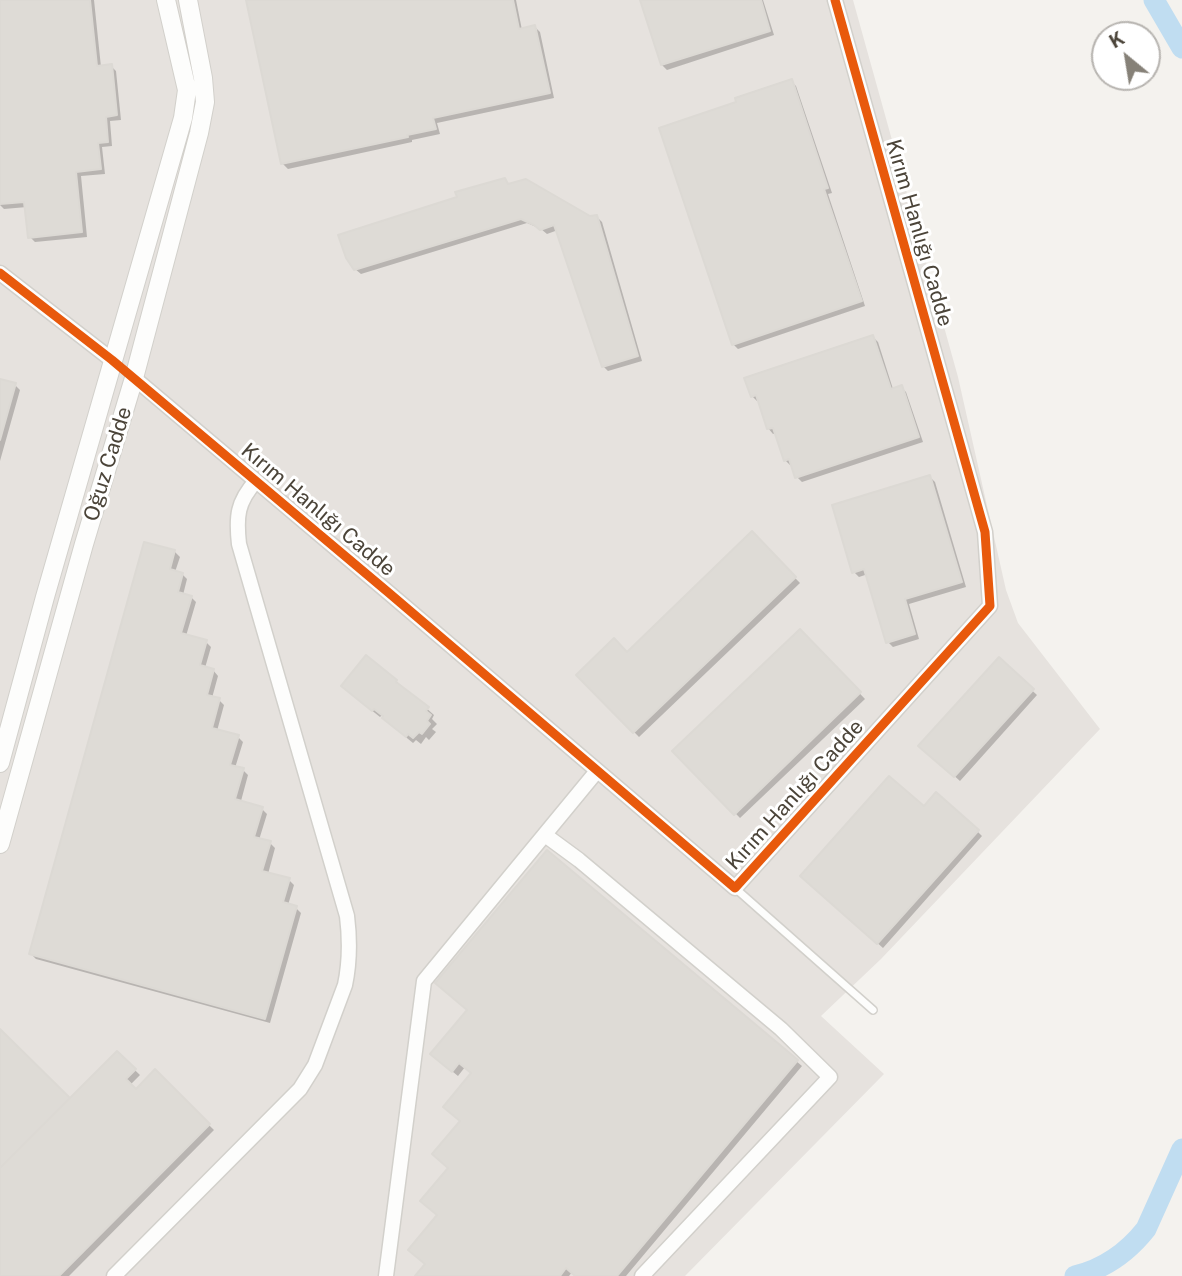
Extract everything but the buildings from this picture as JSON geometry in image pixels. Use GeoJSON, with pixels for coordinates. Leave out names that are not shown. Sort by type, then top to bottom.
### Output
{"type":"FeatureCollection","features":[{"type":"Feature","properties":{"kind":"street","name":"Oğuz Cadde"},"geometry":{"type":"LineString","coordinates":[[0,763],[48,584],[183,118],[187,90],[166,0]]}},
{"type":"Feature","properties":{"kind":"street","name":"Oğuz Cadde"},"geometry":{"type":"LineString","coordinates":[[0,844],[84,544],[134,378],[199,133],[205,102],[188,0]]}},
{"type":"Feature","properties":{"kind":"street","name":"Kırım Hanlığı Cadde"},"geometry":{"type":"LineString","coordinates":[[134,378],[735,888],[990,606],[985,532],[835,0]]}},
{"type":"Feature","properties":{"kind":"street"},"geometry":{"type":"LineString","coordinates":[[0,273],[134,378]]}},
{"type":"Feature","properties":{"kind":"street"},"geometry":{"type":"LineString","coordinates":[[114,1276],[300,1089],[316,1065],[345,985],[350,941],[345,909],[239,544],[239,509],[245,494],[256,481]]}},
{"type":"Feature","properties":{"kind":"street"},"geometry":{"type":"LineString","coordinates":[[386,1276],[425,981],[597,771]]}},
{"type":"Feature","properties":{"kind":"street"},"geometry":{"type":"LineString","coordinates":[[545,835],[579,860],[781,1029],[830,1077],[642,1276]]}},
{"type":"Feature","properties":{"kind":"lane"},"geometry":{"type":"LineString","coordinates":[[735,888],[873,1010]]}},
{"type":"Feature","properties":{"kind":"shaded area"},"geometry":{"type":"Polygon","coordinates":[[[0,0],[853,0],[958,377],[1006,590],[1018,623],[1100,729],[881,959],[821,1016],[884,1074],[685,1276],[0,1276],[0,0]]]}},
{"type":"Feature","properties":{"kind":"waterway"},"geometry":{"type":"LineString","coordinates":[[1154,0],[1182,48]]}},
{"type":"Feature","properties":{"kind":"waterway"},"geometry":{"type":"LineString","coordinates":[[1075,1276],[1114,1259],[1146,1229],[1182,1149]]}},
{"type":"Feature","properties":{"kind":"cycle path"},"geometry":{"type":"LineString","coordinates":[[0,273],[112,360],[735,888],[990,606],[985,532],[835,0]]}}]}
